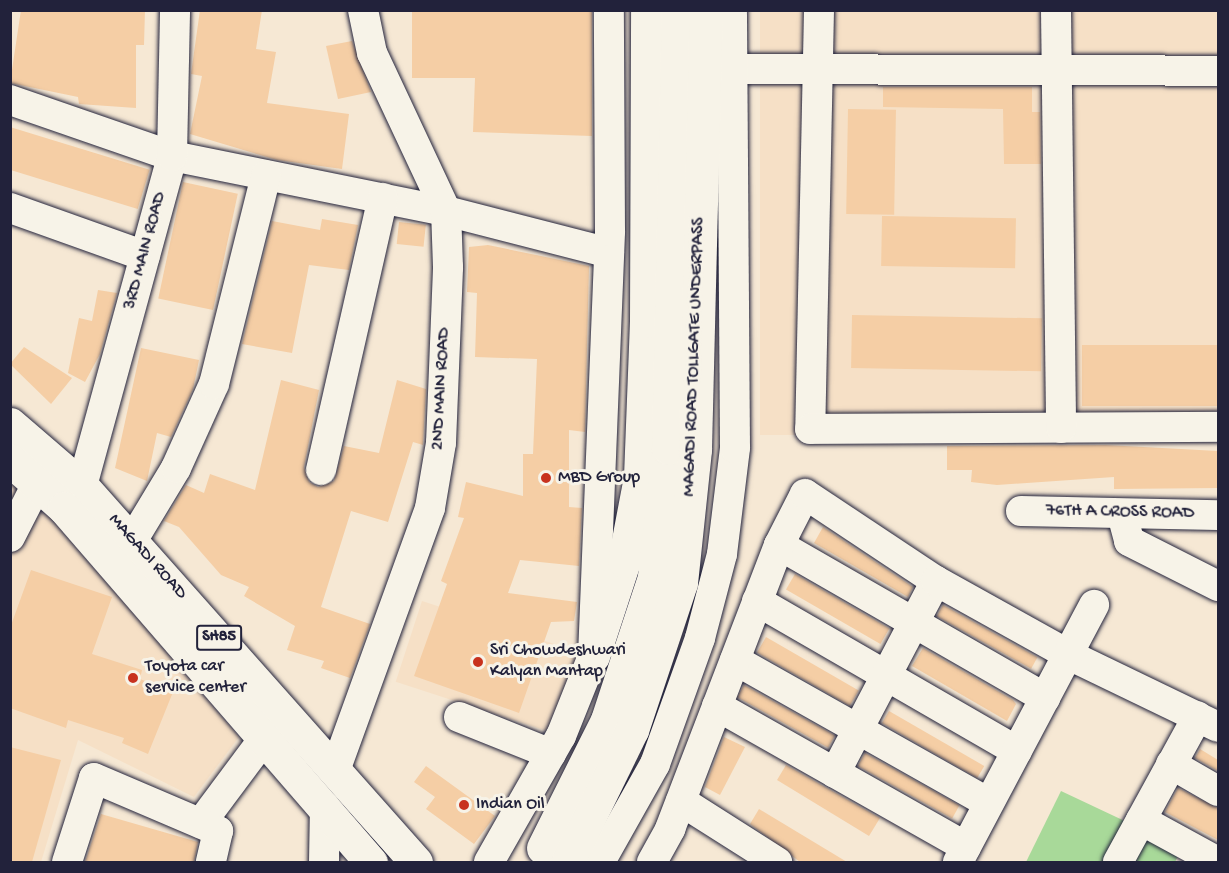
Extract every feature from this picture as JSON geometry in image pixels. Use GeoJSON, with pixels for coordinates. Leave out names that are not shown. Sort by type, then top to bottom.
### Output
{"type":"FeatureCollection","features":[{"type":"Feature","properties":{"kind":"main road"},"geometry":{"type":"LineString","coordinates":[[593,656],[624,561],[639,477],[646,321],[647,10]]}},
{"type":"Feature","properties":{"kind":"main road","name":"MAGADI ROAD TOLLGATE UNDERPASS"},"geometry":{"type":"LineString","coordinates":[[570,857],[607,720],[654,577],[668,448],[678,10]]}},
{"type":"Feature","properties":{"kind":"main road","name":"MAGADI ROAD TOLLGATE UNDERPASS"},"geometry":{"type":"LineString","coordinates":[[570,857],[632,730],[681,582],[695,449],[706,10]]}},
{"type":"Feature","properties":{"kind":"main road","name":"MAGADI ROAD"},"geometry":{"type":"LineString","coordinates":[[10,424],[82,486],[336,768],[416,862]]}},
{"type":"Feature","properties":{"kind":"main road","name":"MAGADI ROAD"},"geometry":{"type":"LineString","coordinates":[[10,460],[38,484],[265,737],[371,862]]}},
{"type":"Feature","properties":{"kind":"street","name":"3RD MAIN ROAD"},"geometry":{"type":"LineString","coordinates":[[82,486],[172,156],[175,10]]}},
{"type":"Feature","properties":{"kind":"street","name":"2ND MAIN ROAD"},"geometry":{"type":"LineString","coordinates":[[336,768],[430,508],[441,443],[446,211],[372,53],[363,10]]}},
{"type":"Feature","properties":{"kind":"street"},"geometry":{"type":"LineString","coordinates":[[489,862],[551,754],[593,656],[609,253],[609,10]]}},
{"type":"Feature","properties":{"kind":"street"},"geometry":{"type":"LineString","coordinates":[[570,857],[655,764],[700,638],[722,554],[735,448],[732,10]]}},
{"type":"Feature","properties":{"kind":"street"},"geometry":{"type":"LineString","coordinates":[[819,10],[810,429],[1218,427]]}},
{"type":"Feature","properties":{"kind":"street"},"geometry":{"type":"LineString","coordinates":[[1056,10],[1061,428]]}},
{"type":"Feature","properties":{"kind":"street"},"geometry":{"type":"LineString","coordinates":[[732,69],[1218,71]]}},
{"type":"Feature","properties":{"kind":"street"},"geometry":{"type":"LineString","coordinates":[[10,100],[172,156],[446,211],[609,253]]}},
{"type":"Feature","properties":{"kind":"street"},"geometry":{"type":"LineString","coordinates":[[132,541],[176,468],[214,384],[266,175]]}},
{"type":"Feature","properties":{"kind":"street"},"geometry":{"type":"LineString","coordinates":[[321,470],[383,198]]}},
{"type":"Feature","properties":{"kind":"street"},"geometry":{"type":"LineString","coordinates":[[10,208],[145,256]]}},
{"type":"Feature","properties":{"kind":"street"},"geometry":{"type":"LineString","coordinates":[[10,537],[38,484]]}},
{"type":"Feature","properties":{"kind":"street"},"geometry":{"type":"LineString","coordinates":[[652,862],[681,801],[779,545],[805,494],[936,581],[1069,655],[1208,722],[1171,764],[1118,862]]}},
{"type":"Feature","properties":{"kind":"street","name":"76TH A CROSS ROAD"},"geometry":{"type":"LineString","coordinates":[[1021,511],[1218,515]]}},
{"type":"Feature","properties":{"kind":"street"},"geometry":{"type":"LineString","coordinates":[[1122,514],[1129,541],[1218,586]]}},
{"type":"Feature","properties":{"kind":"street"},"geometry":{"type":"LineString","coordinates":[[779,545],[1045,699]]}},
{"type":"Feature","properties":{"kind":"street"},"geometry":{"type":"LineString","coordinates":[[835,773],[936,581]]}},
{"type":"Feature","properties":{"kind":"street"},"geometry":{"type":"LineString","coordinates":[[757,601],[1017,751]]}},
{"type":"Feature","properties":{"kind":"street"},"geometry":{"type":"LineString","coordinates":[[717,706],[835,773],[962,855],[1094,605]]}},
{"type":"Feature","properties":{"kind":"street"},"geometry":{"type":"LineString","coordinates":[[735,660],[989,803]]}},
{"type":"Feature","properties":{"kind":"street"},"geometry":{"type":"LineString","coordinates":[[459,717],[551,754]]}},
{"type":"Feature","properties":{"kind":"street"},"geometry":{"type":"LineString","coordinates":[[201,823],[265,737]]}},
{"type":"Feature","properties":{"kind":"street"},"geometry":{"type":"LineString","coordinates":[[1171,764],[1218,791]]}},
{"type":"Feature","properties":{"kind":"street"},"geometry":{"type":"LineString","coordinates":[[67,862],[94,778],[218,831],[211,862]]}},
{"type":"Feature","properties":{"kind":"street"},"geometry":{"type":"LineString","coordinates":[[681,801],[777,862]]}},
{"type":"Feature","properties":{"kind":"street"},"geometry":{"type":"LineString","coordinates":[[324,807],[324,862]]}},
{"type":"Feature","properties":{"kind":"street"},"geometry":{"type":"LineString","coordinates":[[1141,820],[1218,862]]}},
{"type":"Feature","properties":{"kind":"shaded area"},"geometry":{"type":"Polygon","coordinates":[[[760,11],[1218,11],[1218,435],[760,435],[760,11]]]}},
{"type":"Feature","properties":{"kind":"shaded area"},"geometry":{"type":"Polygon","coordinates":[[[10,479],[55,518],[239,737],[194,797],[78,740],[41,862],[11,862],[10,479]]]}},
{"type":"Feature","properties":{"kind":"shaded area"},"geometry":{"type":"Polygon","coordinates":[[[422,601],[579,652],[553,733],[396,682],[422,601]]]}},
{"type":"Feature","properties":{"kind":"green space"},"geometry":{"type":"Polygon","coordinates":[[[1061,791],[1182,848],[1175,862],[1026,862],[1061,791]]]}},
{"type":"Feature","properties":{"kind":"building"},"geometry":{"type":"Polygon","coordinates":[[[21,10],[145,10],[144,45],[136,45],[136,108],[79,104],[78,97],[10,83],[21,10]]]}},
{"type":"Feature","properties":{"kind":"building"},"geometry":{"type":"Polygon","coordinates":[[[200,10],[262,10],[256,49],[276,52],[267,103],[349,114],[342,169],[277,160],[190,134],[202,76],[191,74],[200,10]]]}},
{"type":"Feature","properties":{"kind":"building"},"geometry":{"type":"Polygon","coordinates":[[[412,10],[592,10],[592,136],[473,132],[475,78],[412,78],[412,10]]]}},
{"type":"Feature","properties":{"kind":"building"},"geometry":{"type":"Polygon","coordinates":[[[352,41],[371,92],[338,99],[326,46],[352,41]]]}},
{"type":"Feature","properties":{"kind":"building"},"geometry":{"type":"Polygon","coordinates":[[[883,87],[1032,87],[1032,112],[1040,112],[1041,164],[1004,164],[1003,109],[883,107],[883,87]]]}},
{"type":"Feature","properties":{"kind":"building"},"geometry":{"type":"Polygon","coordinates":[[[848,109],[896,110],[894,215],[846,214],[848,109]]]}},
{"type":"Feature","properties":{"kind":"building"},"geometry":{"type":"Polygon","coordinates":[[[10,127],[150,170],[138,209],[10,170],[10,127]]]}},
{"type":"Feature","properties":{"kind":"building"},"geometry":{"type":"Polygon","coordinates":[[[183,182],[238,194],[213,310],[158,298],[183,182]]]}},
{"type":"Feature","properties":{"kind":"building"},"geometry":{"type":"Polygon","coordinates":[[[882,216],[1016,218],[1015,268],[881,266],[882,216]]]}},
{"type":"Feature","properties":{"kind":"building"},"geometry":{"type":"Polygon","coordinates":[[[322,219],[358,225],[349,270],[309,265],[292,353],[242,344],[272,221],[320,230],[322,219]]]}},
{"type":"Feature","properties":{"kind":"building"},"geometry":{"type":"Polygon","coordinates":[[[399,222],[426,225],[424,247],[397,244],[399,222]]]}},
{"type":"Feature","properties":{"kind":"building"},"geometry":{"type":"Polygon","coordinates":[[[488,245],[589,266],[585,432],[569,430],[569,507],[582,508],[579,566],[520,560],[508,593],[577,602],[574,621],[551,622],[519,713],[414,676],[447,584],[441,581],[464,518],[458,517],[466,482],[523,496],[523,454],[533,454],[537,359],[475,357],[477,293],[467,292],[469,247],[488,245]]]}},
{"type":"Feature","properties":{"kind":"building"},"geometry":{"type":"Polygon","coordinates":[[[98,290],[117,293],[100,354],[85,382],[68,373],[79,318],[92,321],[98,290]]]}},
{"type":"Feature","properties":{"kind":"building"},"geometry":{"type":"Polygon","coordinates":[[[852,315],[1042,318],[1041,371],[851,368],[852,315]]]}},
{"type":"Feature","properties":{"kind":"building"},"geometry":{"type":"Polygon","coordinates":[[[1082,345],[1218,345],[1218,406],[1082,406],[1082,345]]]}},
{"type":"Feature","properties":{"kind":"building"},"geometry":{"type":"Polygon","coordinates":[[[24,347],[72,378],[51,404],[10,364],[24,347]]]}},
{"type":"Feature","properties":{"kind":"building"},"geometry":{"type":"Polygon","coordinates":[[[141,348],[199,360],[193,389],[171,437],[157,433],[147,481],[115,468],[141,348]]]}},
{"type":"Feature","properties":{"kind":"building"},"geometry":{"type":"Polygon","coordinates":[[[281,380],[319,390],[304,467],[309,482],[318,487],[334,481],[344,446],[379,453],[397,380],[426,389],[423,445],[413,442],[388,522],[351,511],[321,607],[370,624],[350,678],[321,668],[324,661],[287,650],[295,626],[244,596],[249,587],[221,575],[179,527],[164,521],[186,485],[204,493],[210,474],[255,490],[281,380]]]}},
{"type":"Feature","properties":{"kind":"building"},"geometry":{"type":"Polygon","coordinates":[[[1106,445],[1218,451],[1218,488],[1114,489],[1114,477],[997,485],[971,482],[972,470],[947,470],[947,446],[1106,445]]]}},
{"type":"Feature","properties":{"kind":"building"},"geometry":{"type":"Polygon","coordinates":[[[823,527],[913,587],[908,597],[814,543],[823,527]]]}},
{"type":"Feature","properties":{"kind":"building"},"geometry":{"type":"Polygon","coordinates":[[[31,570],[112,597],[92,654],[142,670],[140,679],[173,692],[148,754],[122,743],[124,738],[68,720],[66,728],[10,708],[10,628],[31,570]]]}},
{"type":"Feature","properties":{"kind":"building"},"geometry":{"type":"Polygon","coordinates":[[[795,574],[889,628],[880,644],[786,590],[795,574]]]}},
{"type":"Feature","properties":{"kind":"building"},"geometry":{"type":"Polygon","coordinates":[[[943,605],[1037,657],[1031,669],[937,616],[943,605]]]}},
{"type":"Feature","properties":{"kind":"building"},"geometry":{"type":"Polygon","coordinates":[[[766,637],[859,690],[850,706],[757,653],[766,637]]]}},
{"type":"Feature","properties":{"kind":"building"},"geometry":{"type":"Polygon","coordinates":[[[923,648],[1013,700],[1016,704],[1007,721],[912,666],[923,648]]]}},
{"type":"Feature","properties":{"kind":"building"},"geometry":{"type":"Polygon","coordinates":[[[744,685],[835,735],[828,748],[737,697],[744,685]]]}},
{"type":"Feature","properties":{"kind":"building"},"geometry":{"type":"Polygon","coordinates":[[[889,711],[984,766],[977,778],[882,723],[889,711]]]}},
{"type":"Feature","properties":{"kind":"building"},"geometry":{"type":"Polygon","coordinates":[[[724,737],[745,747],[720,795],[705,787],[724,737]]]}},
{"type":"Feature","properties":{"kind":"building"},"geometry":{"type":"Polygon","coordinates":[[[10,747],[61,760],[32,862],[10,862],[10,747]]]}},
{"type":"Feature","properties":{"kind":"building"},"geometry":{"type":"Polygon","coordinates":[[[1200,749],[1218,760],[1218,771],[1195,758],[1200,749]]]}},
{"type":"Feature","properties":{"kind":"building"},"geometry":{"type":"Polygon","coordinates":[[[865,753],[959,805],[952,818],[858,766],[865,753]]]}},
{"type":"Feature","properties":{"kind":"building"},"geometry":{"type":"Polygon","coordinates":[[[786,765],[880,818],[869,836],[777,780],[786,765]]]}},
{"type":"Feature","properties":{"kind":"building"},"geometry":{"type":"Polygon","coordinates":[[[426,766],[495,816],[474,844],[426,809],[435,797],[414,782],[426,766]]]}},
{"type":"Feature","properties":{"kind":"building"},"geometry":{"type":"Polygon","coordinates":[[[1178,788],[1218,808],[1218,840],[1165,812],[1178,788]]]}},
{"type":"Feature","properties":{"kind":"building"},"geometry":{"type":"Polygon","coordinates":[[[759,809],[847,862],[800,862],[750,824],[759,809]]]}},
{"type":"Feature","properties":{"kind":"building"},"geometry":{"type":"Polygon","coordinates":[[[101,814],[198,842],[194,862],[85,862],[101,814]]]}},
{"type":"Feature","properties":{"kind":"place","name":"MBD Group"},"geometry":{"type":"Point","coordinates":[546,478]}},
{"type":"Feature","properties":{"kind":"place","name":"Sri Chowdeshwari Kalyan Mantap"},"geometry":{"type":"Point","coordinates":[478,662]}},
{"type":"Feature","properties":{"kind":"place","name":"Toyota car service center"},"geometry":{"type":"Point","coordinates":[133,678]}},
{"type":"Feature","properties":{"kind":"place","name":"Indian Oil"},"geometry":{"type":"Point","coordinates":[464,805]}}]}
